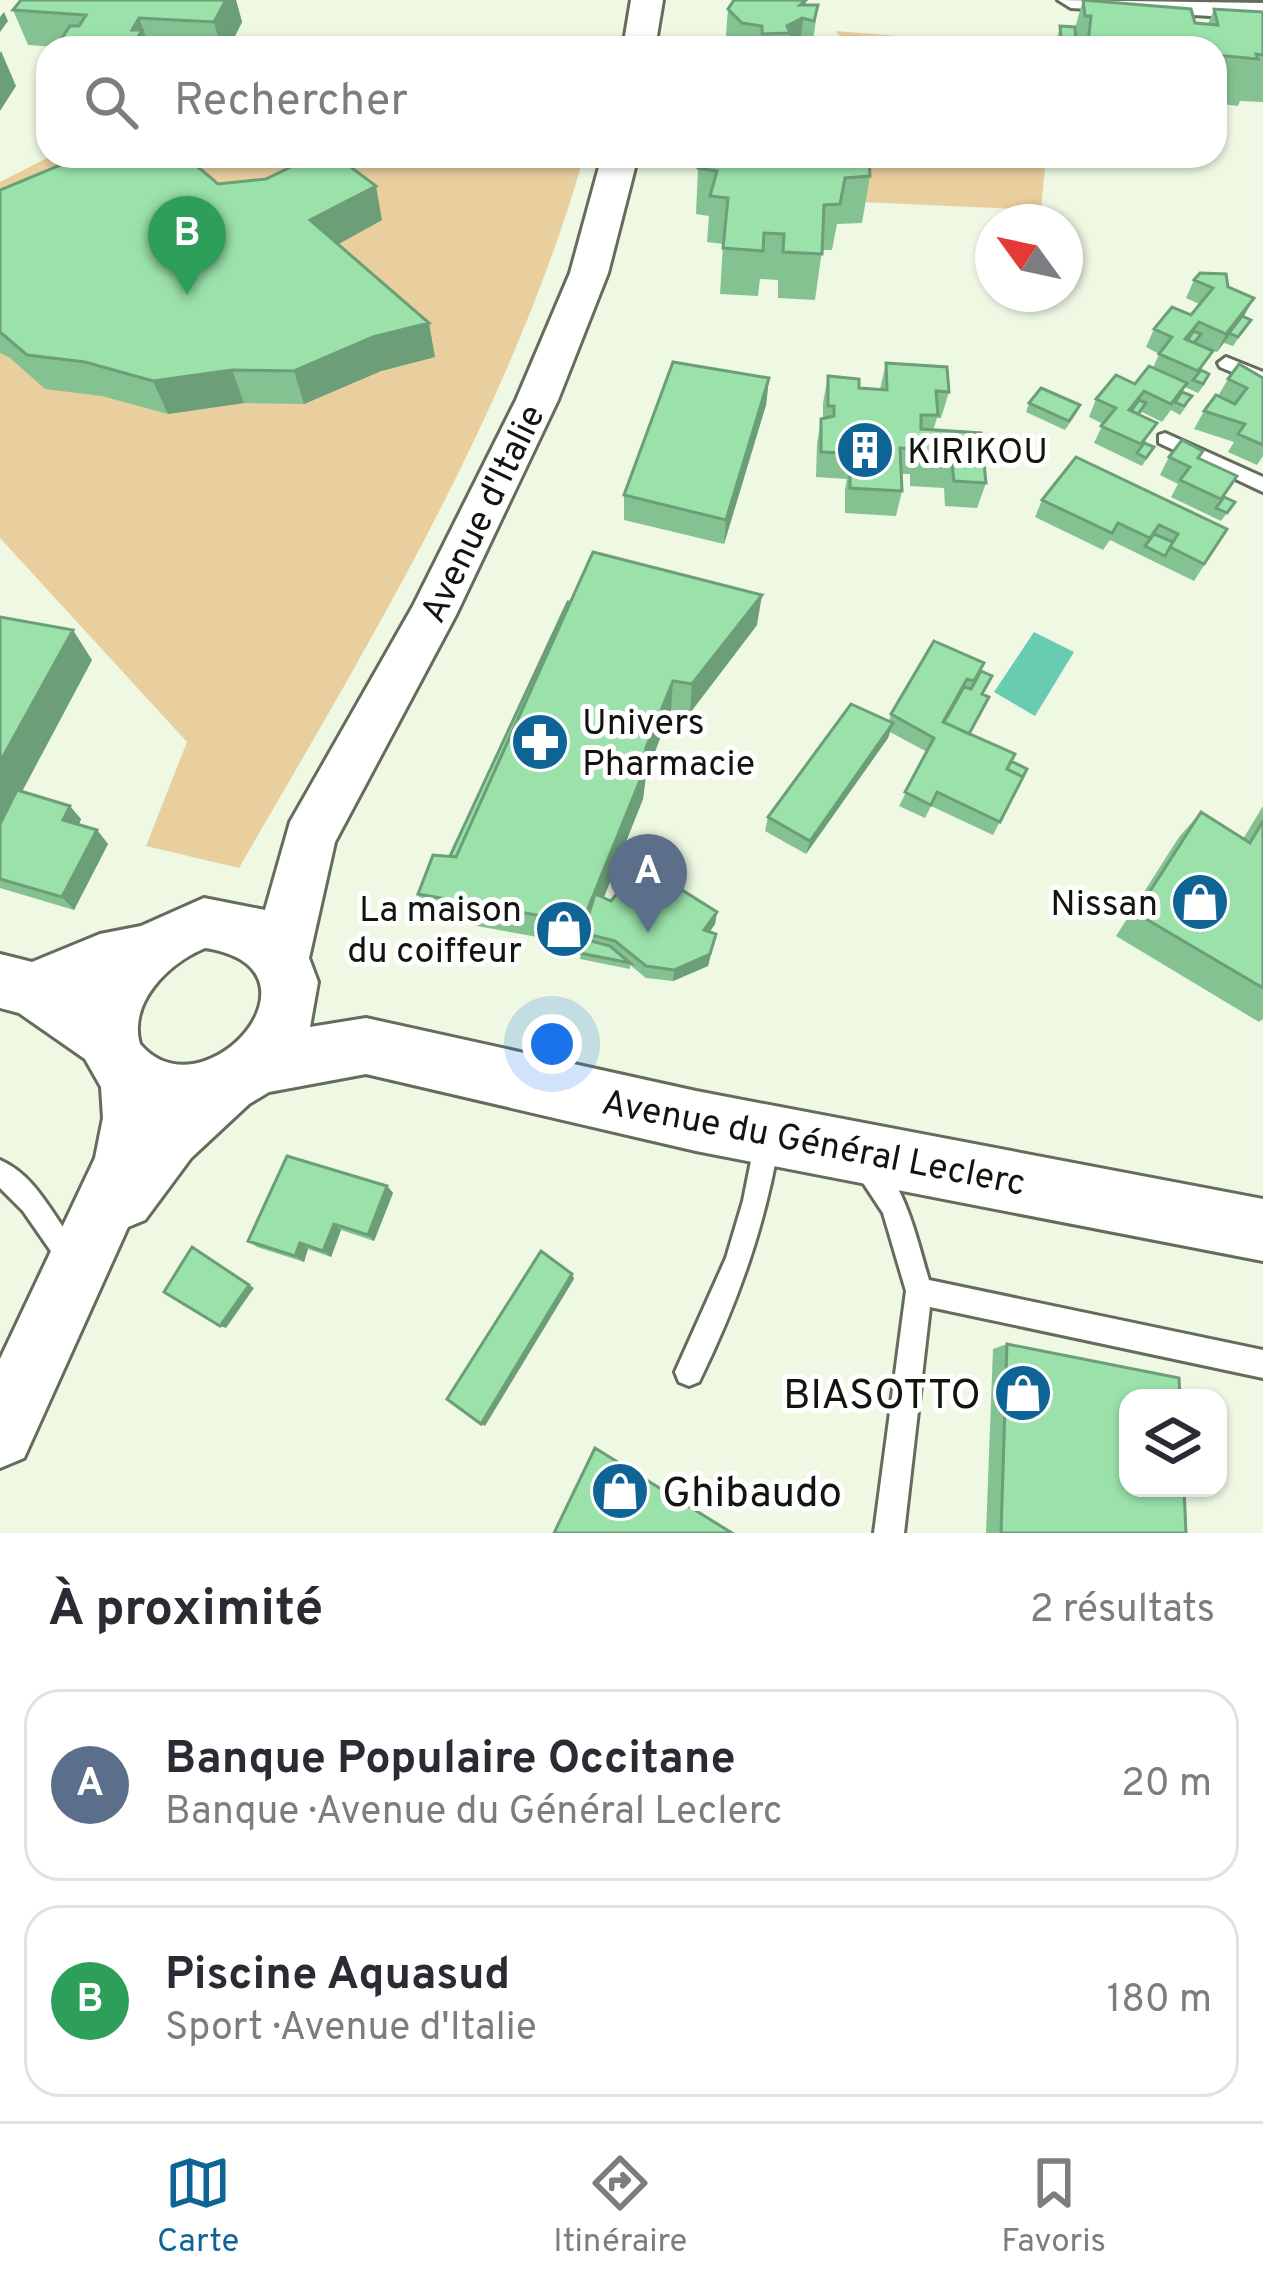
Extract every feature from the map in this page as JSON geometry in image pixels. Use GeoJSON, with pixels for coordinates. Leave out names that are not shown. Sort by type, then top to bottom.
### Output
{"type":"FeatureCollection","features":[{"type":"Feature","properties":{"kind":"street"},"geometry":{"type":"LineString","coordinates":[[641,36],[647,0]]}},
{"type":"Feature","properties":{"kind":"street"},"geometry":{"type":"LineString","coordinates":[[1071,0],[1263,10]]}},
{"type":"Feature","properties":{"kind":"street","name":"Avenue d'Italie"},"geometry":{"type":"LineString","coordinates":[[286,977],[304,854],[432,616],[537,400],[590,273],[617,168]]}},
{"type":"Feature","properties":{"kind":"street","name":"Avenue d'Italie"},"geometry":{"type":"LineString","coordinates":[[204,923],[304,854]]}},
{"type":"Feature","properties":{"kind":"street"},"geometry":{"type":"LineString","coordinates":[[16,985],[145,951],[183,928],[204,923],[242,926],[286,977],[281,1034],[242,1075],[181,1123],[142,1167],[80,1268]]}},
{"type":"Feature","properties":{"kind":"street"},"geometry":{"type":"LineString","coordinates":[[0,1433],[80,1268],[124,1163],[133,1118],[109,1023],[119,984],[145,951]]}},
{"type":"Feature","properties":{"kind":"street","name":"Avenue du Général Leclerc"},"geometry":{"type":"LineString","coordinates":[[286,977],[366,1046]]}},
{"type":"Feature","properties":{"kind":"street"},"geometry":{"type":"LineString","coordinates":[[16,985],[120,1058],[149,1088],[173,1094],[242,1075]]}},
{"type":"Feature","properties":{"kind":"street","name":"Avenue du Général Leclerc"},"geometry":{"type":"LineString","coordinates":[[242,1075],[366,1046],[768,1136],[1263,1230]]}},
{"type":"Feature","properties":{"kind":"lane"},"geometry":{"type":"LineString","coordinates":[[1226,363],[1263,380]]}},
{"type":"Feature","properties":{"kind":"lane"},"geometry":{"type":"LineString","coordinates":[[1165,439],[1263,485]]}},
{"type":"Feature","properties":{"kind":"lane"},"geometry":{"type":"LineString","coordinates":[[689,1372],[723,1308],[754,1225],[768,1136]]}},
{"type":"Feature","properties":{"kind":"lane"},"geometry":{"type":"LineString","coordinates":[[853,1152],[894,1207],[919,1291],[889,1533]]}},
{"type":"Feature","properties":{"kind":"lane"},"geometry":{"type":"LineString","coordinates":[[0,1173],[31,1191],[48,1235],[80,1268]]}},
{"type":"Feature","properties":{"kind":"lane"},"geometry":{"type":"LineString","coordinates":[[919,1291],[1263,1364]]}},
{"type":"Feature","properties":{"kind":"shaded area"},"geometry":{"type":"Polygon","coordinates":[[[836,31],[898,36],[839,36],[836,31]]]}},
{"type":"Feature","properties":{"kind":"shaded area"},"geometry":{"type":"Polygon","coordinates":[[[36,164],[36,168],[580,168],[516,348],[475,437],[386,612],[239,868],[146,846],[187,742],[0,538],[0,182],[36,164]]]}},
{"type":"Feature","properties":{"kind":"shaded area"},"geometry":{"type":"Polygon","coordinates":[[[859,168],[1045,168],[1042,204],[975,207],[860,202],[859,168]]]}},
{"type":"Feature","properties":{"kind":"water"},"geometry":{"type":"Polygon","coordinates":[[[1034,632],[1074,652],[1035,716],[994,692],[1034,632]]]}},
{"type":"Feature","properties":{"kind":"building"},"geometry":{"type":"Polygon","coordinates":[[[21,0],[226,0],[214,22],[139,18],[132,30],[142,30],[139,36],[63,36],[86,15],[13,10],[21,0]]]}},
{"type":"Feature","properties":{"kind":"building"},"geometry":{"type":"Polygon","coordinates":[[[734,0],[806,0],[800,5],[818,5],[814,21],[802,18],[787,26],[790,33],[762,34],[762,26],[742,23],[728,9],[734,0]]]}},
{"type":"Feature","properties":{"kind":"building"},"geometry":{"type":"Polygon","coordinates":[[[1083,0],[1191,9],[1195,23],[1218,25],[1214,9],[1263,12],[1263,55],[1256,54],[1258,59],[1227,56],[1227,36],[1089,36],[1091,16],[1085,16],[1083,0]]]}},
{"type":"Feature","properties":{"kind":"building"},"geometry":{"type":"Polygon","coordinates":[[[1060,26],[1075,27],[1076,36],[1061,36],[1060,26]]]}},
{"type":"Feature","properties":{"kind":"building"},"geometry":{"type":"Polygon","coordinates":[[[53,168],[199,168],[218,184],[266,179],[288,168],[352,168],[376,186],[310,220],[429,323],[373,337],[294,371],[232,370],[153,381],[85,362],[27,355],[0,332],[0,190],[53,168]]]}},
{"type":"Feature","properties":{"kind":"building"},"geometry":{"type":"Polygon","coordinates":[[[698,168],[870,168],[870,176],[845,178],[840,204],[824,205],[822,254],[783,252],[784,234],[764,233],[763,251],[723,248],[728,198],[710,196],[717,171],[698,168]]]}},
{"type":"Feature","properties":{"kind":"building"},"geometry":{"type":"Polygon","coordinates":[[[1200,273],[1226,274],[1228,287],[1254,298],[1226,334],[1199,322],[1185,339],[1213,351],[1198,371],[1159,354],[1172,337],[1154,329],[1172,307],[1191,315],[1213,288],[1194,280],[1200,273]]]}},
{"type":"Feature","properties":{"kind":"building"},"geometry":{"type":"Polygon","coordinates":[[[1242,316],[1251,320],[1238,337],[1229,333],[1242,316]]]}},
{"type":"Feature","properties":{"kind":"building"},"geometry":{"type":"Polygon","coordinates":[[[673,362],[769,378],[726,520],[624,495],[673,362]]]}},
{"type":"Feature","properties":{"kind":"building"},"geometry":{"type":"Polygon","coordinates":[[[886,363],[947,367],[949,392],[936,391],[938,415],[921,415],[921,429],[981,433],[986,483],[954,481],[952,463],[917,461],[917,449],[900,448],[902,491],[850,488],[850,465],[861,466],[861,454],[821,452],[821,419],[834,416],[834,406],[828,406],[828,376],[859,379],[859,388],[887,390],[886,363]]]}},
{"type":"Feature","properties":{"kind":"building"},"geometry":{"type":"Polygon","coordinates":[[[1239,364],[1263,378],[1263,445],[1238,434],[1245,424],[1204,411],[1216,395],[1235,404],[1247,388],[1228,379],[1239,364]]]}},
{"type":"Feature","properties":{"kind":"building"},"geometry":{"type":"Polygon","coordinates":[[[1149,366],[1187,383],[1171,404],[1144,391],[1129,410],[1157,423],[1141,444],[1101,426],[1116,408],[1096,399],[1116,375],[1135,384],[1149,366]]]}},
{"type":"Feature","properties":{"kind":"building"},"geometry":{"type":"Polygon","coordinates":[[[1201,370],[1209,374],[1203,384],[1193,380],[1201,370]]]}},
{"type":"Feature","properties":{"kind":"building"},"geometry":{"type":"Polygon","coordinates":[[[1041,388],[1080,405],[1069,421],[1029,403],[1041,388]]]}},
{"type":"Feature","properties":{"kind":"building"},"geometry":{"type":"Polygon","coordinates":[[[1182,392],[1192,396],[1184,406],[1175,402],[1182,392]]]}},
{"type":"Feature","properties":{"kind":"building"},"geometry":{"type":"Polygon","coordinates":[[[1139,400],[1146,403],[1138,414],[1131,411],[1139,400]]]}},
{"type":"Feature","properties":{"kind":"building"},"geometry":{"type":"Polygon","coordinates":[[[1182,440],[1203,451],[1198,458],[1237,476],[1221,499],[1180,480],[1190,467],[1169,457],[1182,440]]]}},
{"type":"Feature","properties":{"kind":"building"},"geometry":{"type":"Polygon","coordinates":[[[1144,443],[1154,447],[1146,458],[1137,453],[1144,443]]]}},
{"type":"Feature","properties":{"kind":"building"},"geometry":{"type":"Polygon","coordinates":[[[1076,457],[1227,529],[1204,564],[1170,547],[1178,534],[1159,525],[1150,538],[1118,523],[1112,533],[1042,500],[1076,457]]]}},
{"type":"Feature","properties":{"kind":"building"},"geometry":{"type":"Polygon","coordinates":[[[1224,497],[1235,502],[1227,513],[1216,508],[1224,497]]]}},
{"type":"Feature","properties":{"kind":"building"},"geometry":{"type":"Polygon","coordinates":[[[1154,534],[1173,542],[1165,556],[1145,546],[1154,534]]]}},
{"type":"Feature","properties":{"kind":"building"},"geometry":{"type":"Polygon","coordinates":[[[593,552],[762,595],[692,684],[673,681],[646,748],[643,773],[582,923],[418,894],[433,855],[456,857],[593,552]]]}},
{"type":"Feature","properties":{"kind":"building"},"geometry":{"type":"Polygon","coordinates":[[[568,602],[456,857],[450,856],[568,602]]]}},
{"type":"Feature","properties":{"kind":"building"},"geometry":{"type":"Polygon","coordinates":[[[0,617],[73,630],[0,762],[0,617]]]}},
{"type":"Feature","properties":{"kind":"building"},"geometry":{"type":"Polygon","coordinates":[[[934,641],[984,663],[974,681],[967,679],[943,722],[1015,754],[1007,769],[1023,777],[1000,822],[937,792],[931,805],[905,792],[934,738],[891,714],[934,641]]]}},
{"type":"Feature","properties":{"kind":"building"},"geometry":{"type":"Polygon","coordinates":[[[981,671],[992,676],[982,694],[989,697],[969,734],[944,722],[964,687],[971,689],[981,671]]]}},
{"type":"Feature","properties":{"kind":"building"},"geometry":{"type":"Polygon","coordinates":[[[851,704],[893,723],[810,841],[768,817],[851,704]]]}},
{"type":"Feature","properties":{"kind":"building"},"geometry":{"type":"Polygon","coordinates":[[[1011,761],[1027,769],[1023,777],[1007,769],[1011,761]]]}},
{"type":"Feature","properties":{"kind":"building"},"geometry":{"type":"Polygon","coordinates":[[[17,790],[70,806],[63,820],[97,830],[62,897],[0,879],[0,824],[17,790]]]}},
{"type":"Feature","properties":{"kind":"building","name":"Nissan"},"geometry":{"type":"Polygon","coordinates":[[[1201,812],[1250,843],[1263,821],[1263,988],[1136,913],[1201,812]]]}},
{"type":"Feature","properties":{"kind":"building"},"geometry":{"type":"Polygon","coordinates":[[[637,869],[662,884],[666,880],[717,912],[704,930],[716,934],[710,954],[674,970],[646,966],[615,941],[583,933],[595,894],[611,901],[637,869]]]}},
{"type":"Feature","properties":{"kind":"building"},"geometry":{"type":"Polygon","coordinates":[[[584,939],[610,946],[630,963],[580,953],[584,939]]]}},
{"type":"Feature","properties":{"kind":"building"},"geometry":{"type":"Polygon","coordinates":[[[287,1156],[387,1186],[368,1235],[334,1224],[323,1251],[300,1243],[295,1256],[248,1241],[287,1156]]]}},
{"type":"Feature","properties":{"kind":"building"},"geometry":{"type":"Polygon","coordinates":[[[192,1247],[249,1285],[220,1326],[164,1292],[192,1247]]]}},
{"type":"Feature","properties":{"kind":"building"},"geometry":{"type":"Polygon","coordinates":[[[541,1251],[572,1274],[481,1424],[447,1399],[541,1251]]]}},
{"type":"Feature","properties":{"kind":"building"},"geometry":{"type":"Polygon","coordinates":[[[1007,1344],[1179,1378],[1180,1389],[1119,1389],[1119,1497],[1184,1497],[1186,1533],[1001,1533],[1007,1344]]]}},
{"type":"Feature","properties":{"kind":"building","name":"Ghibaudo"},"geometry":{"type":"Polygon","coordinates":[[[595,1448],[732,1533],[554,1533],[595,1448]]]}},
{"type":"Feature","properties":{"kind":"place","name":"Piscine Aquasud"},"geometry":{"type":"Point","coordinates":[187,295]}},
{"type":"Feature","properties":{"kind":"place","name":"KIRIKOU"},"geometry":{"type":"Point","coordinates":[865,450]}},
{"type":"Feature","properties":{"kind":"place","name":"Univers Pharmacie"},"geometry":{"type":"Point","coordinates":[540,742]}},
{"type":"Feature","properties":{"kind":"place","name":"Nissan"},"geometry":{"type":"Point","coordinates":[1200,902]}},
{"type":"Feature","properties":{"kind":"place","name":"La maison du coiffeur"},"geometry":{"type":"Point","coordinates":[564,929]}},
{"type":"Feature","properties":{"kind":"place","name":"Banque Populaire Occitane"},"geometry":{"type":"Point","coordinates":[648,933]}},
{"type":"Feature","properties":{"kind":"place","name":"BIASOTTO"},"geometry":{"type":"Point","coordinates":[1023,1393]}},
{"type":"Feature","properties":{"kind":"place","name":"Ghibaudo"},"geometry":{"type":"Point","coordinates":[620,1491]}}]}
